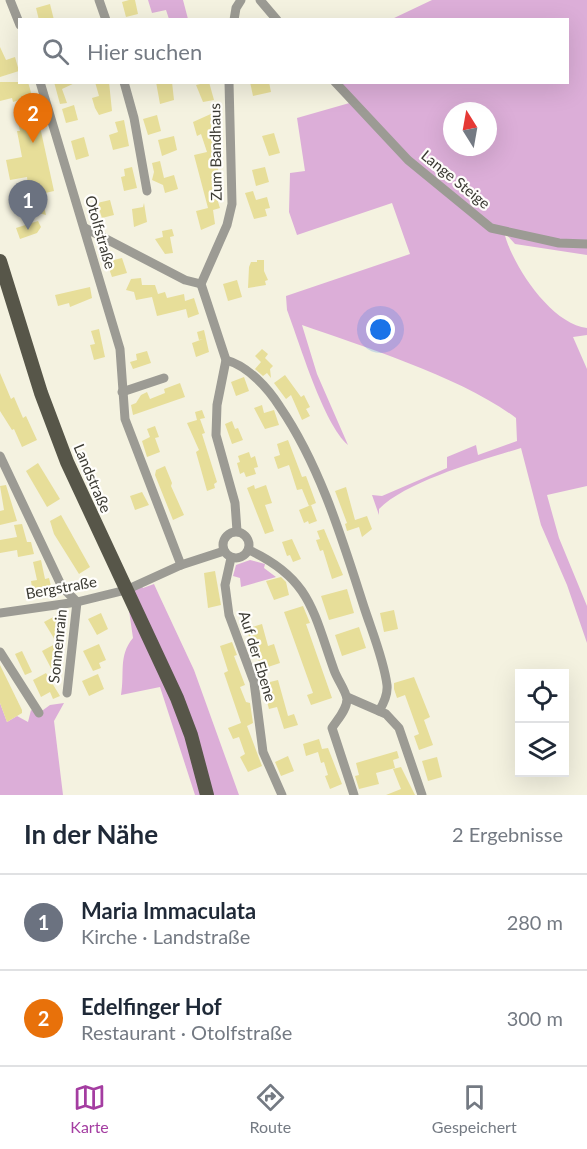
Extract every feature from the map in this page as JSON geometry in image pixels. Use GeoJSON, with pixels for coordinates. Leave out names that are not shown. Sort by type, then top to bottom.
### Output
{"type":"FeatureCollection","features":[{"type":"Feature","properties":{"kind":"main road","name":"Landstraße"},"geometry":{"type":"LineString","coordinates":[[0,261],[41,393],[63,452],[177,698],[191,735],[207,795]]}},
{"type":"Feature","properties":{"kind":"street"},"geometry":{"type":"LineString","coordinates":[[10,0],[18,19]]}},
{"type":"Feature","properties":{"kind":"street"},"geometry":{"type":"LineString","coordinates":[[99,0],[104,18]]}},
{"type":"Feature","properties":{"kind":"street"},"geometry":{"type":"LineString","coordinates":[[234,18],[236,8],[241,0]]}},
{"type":"Feature","properties":{"kind":"street"},"geometry":{"type":"LineString","coordinates":[[260,0],[275,18]]}},
{"type":"Feature","properties":{"kind":"street","name":"Otolfstraße"},"geometry":{"type":"LineString","coordinates":[[41,84],[120,349],[125,419],[182,565]]}},
{"type":"Feature","properties":{"kind":"street"},"geometry":{"type":"LineString","coordinates":[[125,84],[134,118],[147,191]]}},
{"type":"Feature","properties":{"kind":"street","name":"Zum Bandhaus"},"geometry":{"type":"LineString","coordinates":[[201,284],[227,225],[232,204],[229,84]]}},
{"type":"Feature","properties":{"kind":"street","name":"Lange Steige"},"geometry":{"type":"LineString","coordinates":[[337,84],[408,160],[491,228],[559,243],[587,244]]}},
{"type":"Feature","properties":{"kind":"street"},"geometry":{"type":"LineString","coordinates":[[85,228],[185,280],[201,284],[226,360],[217,405],[216,435],[235,503],[237,531]]}},
{"type":"Feature","properties":{"kind":"street"},"geometry":{"type":"LineString","coordinates":[[226,360],[236,363],[255,377],[279,405],[305,452],[346,551],[374,636],[387,686],[386,700],[379,711]]}},
{"type":"Feature","properties":{"kind":"street"},"geometry":{"type":"LineString","coordinates":[[122,392],[164,378]]}},
{"type":"Feature","properties":{"kind":"street"},"geometry":{"type":"LineString","coordinates":[[0,456],[62,587],[77,602]]}},
{"type":"Feature","properties":{"kind":"street"},"geometry":{"type":"LineString","coordinates":[[126,590],[182,565],[228,554],[242,557],[249,550],[248,538],[237,531]]}},
{"type":"Feature","properties":{"kind":"street"},"geometry":{"type":"LineString","coordinates":[[228,554],[225,537],[237,531]]}},
{"type":"Feature","properties":{"kind":"street"},"geometry":{"type":"LineString","coordinates":[[249,550],[289,574],[305,592],[338,681],[347,697],[346,707],[332,728],[354,795]]}},
{"type":"Feature","properties":{"kind":"street","name":"Auf der Ebene"},"geometry":{"type":"LineString","coordinates":[[228,554],[225,585],[229,615],[254,682],[263,752],[282,795]]}},
{"type":"Feature","properties":{"kind":"street","name":"Bergstraße"},"geometry":{"type":"LineString","coordinates":[[0,612],[77,602],[126,590]]}},
{"type":"Feature","properties":{"kind":"street","name":"Sonnenrain"},"geometry":{"type":"LineString","coordinates":[[67,693],[77,602]]}},
{"type":"Feature","properties":{"kind":"street"},"geometry":{"type":"LineString","coordinates":[[0,652],[39,713]]}},
{"type":"Feature","properties":{"kind":"street"},"geometry":{"type":"LineString","coordinates":[[347,697],[379,711],[399,728],[423,795]]}},
{"type":"Feature","properties":{"kind":"shaded area"},"geometry":{"type":"Polygon","coordinates":[[[148,0],[183,0],[188,18],[169,18],[166,10],[152,13],[148,0]]]}},
{"type":"Feature","properties":{"kind":"shaded area"},"geometry":{"type":"Polygon","coordinates":[[[432,0],[587,0],[587,255],[515,244],[504,232],[524,276],[547,305],[573,324],[587,328],[587,335],[573,337],[587,369],[587,486],[547,495],[559,538],[587,606],[587,643],[567,585],[541,525],[521,448],[466,465],[408,489],[379,509],[379,515],[372,495],[382,496],[447,468],[447,457],[476,445],[478,455],[517,441],[516,418],[494,403],[441,377],[302,325],[317,374],[348,445],[339,434],[321,402],[305,362],[287,310],[286,296],[410,254],[392,203],[297,235],[289,212],[290,173],[305,171],[297,118],[353,102],[339,84],[569,84],[569,18],[394,18],[432,0]]]}},
{"type":"Feature","properties":{"kind":"shaded area"},"geometry":{"type":"Polygon","coordinates":[[[250,560],[265,564],[264,568],[276,577],[241,587],[240,578],[233,576],[236,565],[250,560]]]}},
{"type":"Feature","properties":{"kind":"shaded area"},"geometry":{"type":"Polygon","coordinates":[[[140,582],[143,588],[154,584],[194,670],[239,795],[195,795],[160,687],[121,695],[125,651],[133,638],[126,590],[140,582]]]}},
{"type":"Feature","properties":{"kind":"shaded area"},"geometry":{"type":"Polygon","coordinates":[[[0,703],[7,722],[17,716],[28,722],[31,710],[39,713],[50,705],[64,703],[54,721],[63,795],[0,795],[0,703]]]}},
{"type":"Feature","properties":{"kind":"building"},"geometry":{"type":"Polygon","coordinates":[[[135,0],[138,14],[126,17],[122,2],[135,0]]]}},
{"type":"Feature","properties":{"kind":"building"},"geometry":{"type":"Polygon","coordinates":[[[50,4],[54,18],[38,18],[36,8],[50,4]]]}},
{"type":"Feature","properties":{"kind":"building"},"geometry":{"type":"Polygon","coordinates":[[[0,47],[6,60],[15,57],[18,71],[0,77],[0,47]]]}},
{"type":"Feature","properties":{"kind":"building"},"geometry":{"type":"Polygon","coordinates":[[[0,82],[29,84],[32,96],[13,102],[12,98],[0,101],[0,82]]]}},
{"type":"Feature","properties":{"kind":"building"},"geometry":{"type":"Polygon","coordinates":[[[55,84],[73,84],[62,89],[67,103],[60,104],[55,84]]]}},
{"type":"Feature","properties":{"kind":"building"},"geometry":{"type":"Polygon","coordinates":[[[96,84],[109,84],[112,111],[99,115],[92,98],[99,96],[96,84]]]}},
{"type":"Feature","properties":{"kind":"building"},"geometry":{"type":"Polygon","coordinates":[[[156,84],[172,84],[174,100],[160,104],[156,84]]]}},
{"type":"Feature","properties":{"kind":"building"},"geometry":{"type":"Polygon","coordinates":[[[210,84],[214,100],[203,102],[196,85],[210,84]]]}},
{"type":"Feature","properties":{"kind":"building"},"geometry":{"type":"Polygon","coordinates":[[[250,84],[269,84],[271,92],[253,96],[250,84]]]}},
{"type":"Feature","properties":{"kind":"building"},"geometry":{"type":"Polygon","coordinates":[[[74,105],[78,120],[66,123],[62,109],[74,105]]]}},
{"type":"Feature","properties":{"kind":"building"},"geometry":{"type":"Polygon","coordinates":[[[37,113],[54,191],[41,194],[46,215],[31,211],[27,177],[10,180],[6,160],[22,157],[17,117],[37,113]]]}},
{"type":"Feature","properties":{"kind":"building"},"geometry":{"type":"Polygon","coordinates":[[[213,113],[215,120],[210,122],[218,150],[213,151],[221,180],[212,183],[220,208],[213,210],[215,224],[201,230],[196,211],[208,208],[194,155],[207,152],[201,134],[197,136],[193,122],[213,113]]]}},
{"type":"Feature","properties":{"kind":"building"},"geometry":{"type":"Polygon","coordinates":[[[157,115],[161,131],[148,135],[143,119],[157,115]]]}},
{"type":"Feature","properties":{"kind":"building"},"geometry":{"type":"Polygon","coordinates":[[[124,120],[129,146],[113,150],[109,135],[118,132],[115,122],[124,120]]]}},
{"type":"Feature","properties":{"kind":"building"},"geometry":{"type":"Polygon","coordinates":[[[274,133],[280,153],[269,156],[262,136],[274,133]]]}},
{"type":"Feature","properties":{"kind":"building"},"geometry":{"type":"Polygon","coordinates":[[[174,136],[177,150],[162,156],[158,140],[174,136]]]}},
{"type":"Feature","properties":{"kind":"building"},"geometry":{"type":"Polygon","coordinates":[[[84,137],[89,156],[76,160],[71,141],[84,137]]]}},
{"type":"Feature","properties":{"kind":"building"},"geometry":{"type":"Polygon","coordinates":[[[160,161],[164,178],[174,175],[178,189],[165,193],[163,185],[152,180],[154,172],[152,163],[160,161]]]}},
{"type":"Feature","properties":{"kind":"building"},"geometry":{"type":"Polygon","coordinates":[[[132,167],[137,188],[124,191],[121,177],[125,176],[124,169],[132,167]]]}},
{"type":"Feature","properties":{"kind":"building"},"geometry":{"type":"Polygon","coordinates":[[[265,167],[269,182],[256,186],[252,170],[265,167]]]}},
{"type":"Feature","properties":{"kind":"building"},"geometry":{"type":"Polygon","coordinates":[[[253,191],[256,200],[267,197],[270,208],[265,209],[267,216],[254,219],[245,193],[253,191]]]}},
{"type":"Feature","properties":{"kind":"building"},"geometry":{"type":"Polygon","coordinates":[[[110,200],[114,215],[102,218],[97,203],[110,200]]]}},
{"type":"Feature","properties":{"kind":"building"},"geometry":{"type":"Polygon","coordinates":[[[144,203],[147,222],[134,227],[132,209],[143,207],[144,203]]]}},
{"type":"Feature","properties":{"kind":"building"},"geometry":{"type":"Polygon","coordinates":[[[38,221],[41,227],[37,233],[20,239],[16,228],[38,221]]]}},
{"type":"Feature","properties":{"kind":"building"},"geometry":{"type":"Polygon","coordinates":[[[172,229],[174,236],[170,237],[173,253],[165,254],[155,239],[163,237],[162,231],[172,229]]]}},
{"type":"Feature","properties":{"kind":"building"},"geometry":{"type":"Polygon","coordinates":[[[110,250],[114,260],[122,258],[127,273],[112,277],[103,252],[110,250]]]}},
{"type":"Feature","properties":{"kind":"building"},"geometry":{"type":"Polygon","coordinates":[[[257,260],[264,260],[264,271],[268,280],[265,281],[266,285],[248,288],[249,267],[251,262],[257,262],[257,260]]]}},
{"type":"Feature","properties":{"kind":"building"},"geometry":{"type":"Polygon","coordinates":[[[141,278],[142,285],[155,285],[158,294],[165,292],[167,298],[184,294],[185,301],[194,298],[199,314],[188,318],[186,309],[157,316],[152,297],[136,300],[134,292],[126,290],[131,279],[141,278]]]}},
{"type":"Feature","properties":{"kind":"building"},"geometry":{"type":"Polygon","coordinates":[[[237,280],[242,297],[228,301],[223,284],[237,280]]]}},
{"type":"Feature","properties":{"kind":"building"},"geometry":{"type":"Polygon","coordinates":[[[90,287],[92,298],[70,307],[69,303],[58,306],[55,295],[90,287]]]}},
{"type":"Feature","properties":{"kind":"building"},"geometry":{"type":"Polygon","coordinates":[[[99,329],[105,357],[94,360],[90,345],[95,344],[91,331],[99,329]]]}},
{"type":"Feature","properties":{"kind":"building"},"geometry":{"type":"Polygon","coordinates":[[[204,330],[209,352],[196,357],[192,343],[203,339],[199,340],[197,332],[204,330]]]}},
{"type":"Feature","properties":{"kind":"building"},"geometry":{"type":"Polygon","coordinates":[[[262,349],[268,354],[265,358],[273,366],[270,369],[271,378],[267,373],[263,376],[255,369],[261,362],[255,356],[262,349]]]}},
{"type":"Feature","properties":{"kind":"building"},"geometry":{"type":"Polygon","coordinates":[[[147,351],[151,363],[133,369],[130,362],[137,360],[136,354],[147,351]]]}},
{"type":"Feature","properties":{"kind":"building"},"geometry":{"type":"Polygon","coordinates":[[[0,373],[11,399],[14,397],[23,418],[26,416],[37,440],[22,447],[14,429],[12,430],[0,411],[0,373]]]}},
{"type":"Feature","properties":{"kind":"building"},"geometry":{"type":"Polygon","coordinates":[[[285,375],[301,397],[304,395],[310,407],[306,409],[310,416],[302,420],[291,395],[286,399],[274,383],[285,375]]]}},
{"type":"Feature","properties":{"kind":"building"},"geometry":{"type":"Polygon","coordinates":[[[244,377],[249,391],[236,396],[231,382],[244,377]]]}},
{"type":"Feature","properties":{"kind":"building"},"geometry":{"type":"Polygon","coordinates":[[[180,383],[185,397],[133,415],[131,405],[136,403],[141,395],[147,392],[150,399],[165,393],[164,389],[180,383]]]}},
{"type":"Feature","properties":{"kind":"building"},"geometry":{"type":"Polygon","coordinates":[[[262,405],[264,413],[274,410],[279,425],[265,429],[254,408],[262,405]]]}},
{"type":"Feature","properties":{"kind":"building"},"geometry":{"type":"Polygon","coordinates":[[[202,410],[205,418],[200,419],[205,433],[202,434],[217,482],[214,484],[215,488],[207,491],[196,452],[199,450],[187,423],[197,420],[195,412],[202,410]]]}},
{"type":"Feature","properties":{"kind":"building"},"geometry":{"type":"Polygon","coordinates":[[[232,421],[243,440],[232,444],[225,424],[232,421]]]}},
{"type":"Feature","properties":{"kind":"building"},"geometry":{"type":"Polygon","coordinates":[[[155,426],[159,437],[155,438],[160,452],[147,457],[142,441],[150,437],[147,429],[155,426]]]}},
{"type":"Feature","properties":{"kind":"building"},"geometry":{"type":"Polygon","coordinates":[[[288,440],[302,477],[306,476],[316,503],[309,506],[302,489],[297,490],[289,465],[278,469],[274,457],[280,455],[277,444],[288,440]]]}},
{"type":"Feature","properties":{"kind":"building"},"geometry":{"type":"Polygon","coordinates":[[[249,452],[251,458],[255,456],[258,467],[254,468],[256,474],[246,477],[244,472],[240,474],[237,463],[240,462],[238,456],[249,452]]]}},
{"type":"Feature","properties":{"kind":"building"},"geometry":{"type":"Polygon","coordinates":[[[38,463],[60,499],[47,507],[26,471],[38,463]]]}},
{"type":"Feature","properties":{"kind":"building"},"geometry":{"type":"Polygon","coordinates":[[[165,466],[184,515],[173,520],[155,475],[156,470],[165,466]]]}},
{"type":"Feature","properties":{"kind":"building"},"geometry":{"type":"Polygon","coordinates":[[[6,485],[17,521],[0,525],[0,511],[4,510],[0,486],[6,485]]]}},
{"type":"Feature","properties":{"kind":"building"},"geometry":{"type":"Polygon","coordinates":[[[254,485],[255,489],[266,485],[272,503],[265,505],[274,531],[265,534],[247,488],[254,485]]]}},
{"type":"Feature","properties":{"kind":"building"},"geometry":{"type":"Polygon","coordinates":[[[346,487],[355,520],[367,516],[372,529],[362,537],[359,527],[347,531],[345,524],[347,523],[335,491],[346,487]]]}},
{"type":"Feature","properties":{"kind":"building"},"geometry":{"type":"Polygon","coordinates":[[[142,492],[149,505],[135,510],[130,496],[142,492]]]}},
{"type":"Feature","properties":{"kind":"building"},"geometry":{"type":"Polygon","coordinates":[[[311,505],[317,521],[304,523],[299,510],[311,505]]]}},
{"type":"Feature","properties":{"kind":"building"},"geometry":{"type":"Polygon","coordinates":[[[61,515],[90,567],[79,574],[54,534],[50,521],[61,515]]]}},
{"type":"Feature","properties":{"kind":"building"},"geometry":{"type":"Polygon","coordinates":[[[22,524],[27,542],[31,542],[34,554],[18,557],[17,550],[0,553],[0,540],[17,537],[14,525],[22,524]]]}},
{"type":"Feature","properties":{"kind":"building"},"geometry":{"type":"Polygon","coordinates":[[[324,529],[343,575],[332,579],[323,550],[320,551],[316,540],[320,539],[317,531],[324,529]]]}},
{"type":"Feature","properties":{"kind":"building"},"geometry":{"type":"Polygon","coordinates":[[[292,539],[301,559],[293,562],[290,555],[287,556],[282,542],[292,539]]]}},
{"type":"Feature","properties":{"kind":"building"},"geometry":{"type":"Polygon","coordinates":[[[41,560],[45,579],[49,578],[52,590],[33,594],[31,581],[37,580],[33,562],[41,560]]]}},
{"type":"Feature","properties":{"kind":"building"},"geometry":{"type":"Polygon","coordinates":[[[215,571],[221,605],[208,608],[204,573],[215,571]]]}},
{"type":"Feature","properties":{"kind":"building"},"geometry":{"type":"Polygon","coordinates":[[[281,577],[286,582],[289,595],[274,600],[266,581],[281,577]]]}},
{"type":"Feature","properties":{"kind":"building"},"geometry":{"type":"Polygon","coordinates":[[[347,589],[354,613],[329,620],[321,596],[347,589]]]}},
{"type":"Feature","properties":{"kind":"building"},"geometry":{"type":"Polygon","coordinates":[[[303,606],[310,623],[306,624],[332,698],[311,705],[307,695],[313,693],[284,612],[303,606]]]}},
{"type":"Feature","properties":{"kind":"building"},"geometry":{"type":"Polygon","coordinates":[[[394,610],[398,629],[384,632],[380,613],[394,610]]]}},
{"type":"Feature","properties":{"kind":"building"},"geometry":{"type":"Polygon","coordinates":[[[101,613],[108,629],[97,635],[88,619],[101,613]]]}},
{"type":"Feature","properties":{"kind":"building"},"geometry":{"type":"Polygon","coordinates":[[[57,615],[67,634],[55,640],[44,622],[57,615]]]}},
{"type":"Feature","properties":{"kind":"building"},"geometry":{"type":"Polygon","coordinates":[[[262,624],[268,646],[274,644],[280,663],[262,669],[246,629],[262,624]]]}},
{"type":"Feature","properties":{"kind":"building"},"geometry":{"type":"Polygon","coordinates":[[[359,627],[366,648],[342,656],[335,635],[359,627]]]}},
{"type":"Feature","properties":{"kind":"building"},"geometry":{"type":"Polygon","coordinates":[[[232,642],[237,655],[234,656],[245,685],[240,687],[246,702],[250,703],[253,723],[247,726],[262,766],[248,772],[240,757],[245,754],[239,737],[233,739],[228,728],[241,723],[224,673],[228,671],[220,646],[232,642]]]}},
{"type":"Feature","properties":{"kind":"building"},"geometry":{"type":"Polygon","coordinates":[[[57,643],[63,664],[52,670],[42,651],[57,643]]]}},
{"type":"Feature","properties":{"kind":"building"},"geometry":{"type":"Polygon","coordinates":[[[99,644],[106,660],[99,663],[101,668],[93,671],[83,651],[99,644]]]}},
{"type":"Feature","properties":{"kind":"building"},"geometry":{"type":"Polygon","coordinates":[[[22,651],[32,672],[25,675],[15,654],[22,651]]]}},
{"type":"Feature","properties":{"kind":"building"},"geometry":{"type":"Polygon","coordinates":[[[0,665],[22,710],[22,713],[7,722],[0,703],[0,665]]]}},
{"type":"Feature","properties":{"kind":"building"},"geometry":{"type":"Polygon","coordinates":[[[46,673],[60,696],[53,699],[50,692],[41,697],[33,680],[46,673]]]}},
{"type":"Feature","properties":{"kind":"building"},"geometry":{"type":"Polygon","coordinates":[[[98,674],[104,689],[89,696],[82,681],[98,674]]]}},
{"type":"Feature","properties":{"kind":"building"},"geometry":{"type":"Polygon","coordinates":[[[414,677],[430,717],[424,720],[433,745],[419,750],[414,736],[419,734],[405,695],[397,698],[394,689],[394,683],[414,677]]]}},
{"type":"Feature","properties":{"kind":"building"},"geometry":{"type":"Polygon","coordinates":[[[278,680],[288,716],[294,714],[298,725],[284,729],[277,707],[269,709],[262,684],[278,680]]]}},
{"type":"Feature","properties":{"kind":"building"},"geometry":{"type":"Polygon","coordinates":[[[319,739],[322,749],[328,748],[342,784],[330,789],[325,776],[328,775],[324,762],[321,763],[318,752],[306,756],[303,744],[319,739]]]}},
{"type":"Feature","properties":{"kind":"building"},"geometry":{"type":"Polygon","coordinates":[[[397,751],[399,758],[393,760],[395,768],[376,773],[379,784],[359,789],[355,776],[359,775],[356,763],[397,751]]]}},
{"type":"Feature","properties":{"kind":"building"},"geometry":{"type":"Polygon","coordinates":[[[288,756],[294,771],[281,776],[275,762],[288,756]]]}},
{"type":"Feature","properties":{"kind":"building"},"geometry":{"type":"Polygon","coordinates":[[[437,757],[442,777],[428,781],[422,761],[437,757]]]}},
{"type":"Feature","properties":{"kind":"building"},"geometry":{"type":"Polygon","coordinates":[[[401,767],[415,795],[386,795],[401,789],[393,769],[401,767]]]}},
{"type":"Feature","properties":{"kind":"place","name":"Edelfinger Hof"},"geometry":{"type":"Point","coordinates":[33,143]}},
{"type":"Feature","properties":{"kind":"place","name":"Maria Immaculata"},"geometry":{"type":"Point","coordinates":[28,230]}}]}
